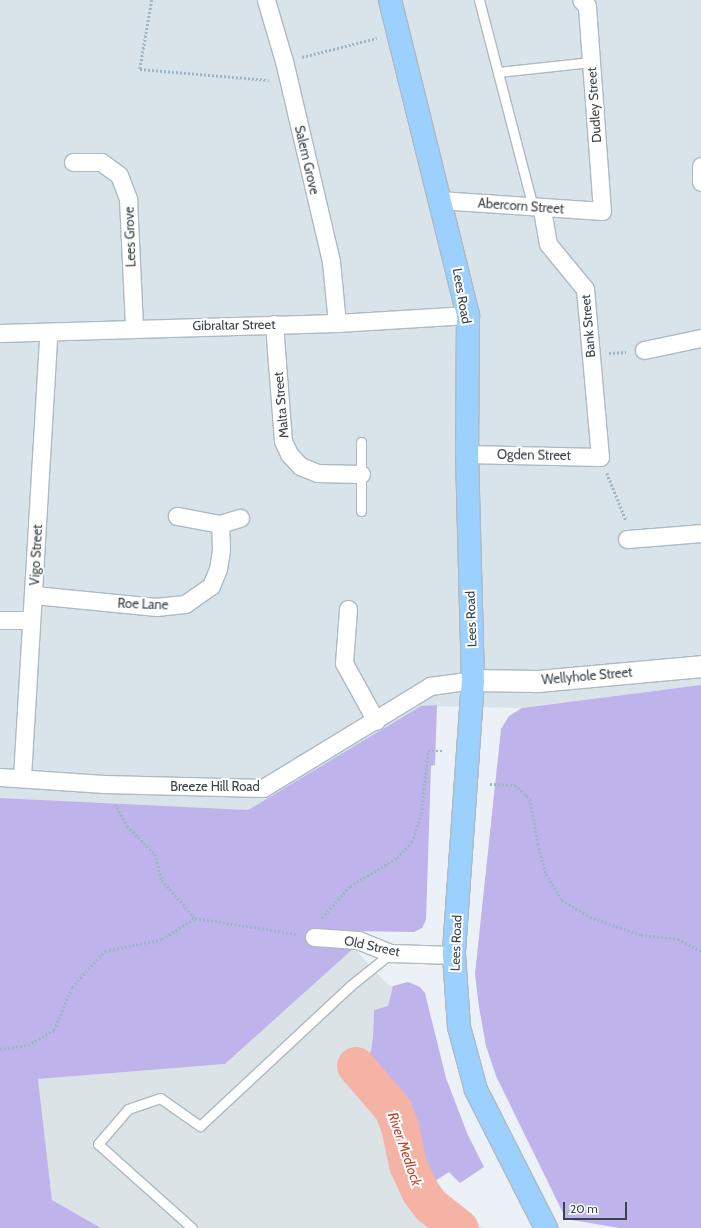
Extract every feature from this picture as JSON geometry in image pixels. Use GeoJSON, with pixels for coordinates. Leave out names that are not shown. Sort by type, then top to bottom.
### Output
{"type":"FeatureCollection","features":[{"type":"Feature","properties":{"kind":"main road","name":"Lees Road"},"geometry":{"type":"LineString","coordinates":[[390,0],[468,315],[467,454],[473,680],[454,955],[459,1027],[468,1068],[485,1109],[546,1228]]}},
{"type":"Feature","properties":{"kind":"street","name":"Salem Grove"},"geometry":{"type":"LineString","coordinates":[[266,0],[284,61],[331,262],[337,323]]}},
{"type":"Feature","properties":{"kind":"street","name":"Dudley Street"},"geometry":{"type":"LineString","coordinates":[[581,0],[587,6],[602,211]]}},
{"type":"Feature","properties":{"kind":"street","name":"Lees Grove"},"geometry":{"type":"LineString","coordinates":[[73,162],[101,162],[119,175],[128,199],[134,327]]}},
{"type":"Feature","properties":{"kind":"street"},"geometry":{"type":"LineString","coordinates":[[701,166],[701,182]]}},
{"type":"Feature","properties":{"kind":"street","name":"Abercorn Street"},"geometry":{"type":"LineString","coordinates":[[440,200],[538,208],[602,211]]}},
{"type":"Feature","properties":{"kind":"street","name":"Bank Street"},"geometry":{"type":"LineString","coordinates":[[538,208],[548,244],[585,289],[600,457]]}},
{"type":"Feature","properties":{"kind":"street","name":"Gibraltar Street"},"geometry":{"type":"LineString","coordinates":[[0,333],[48,333],[134,327],[337,323],[468,315]]}},
{"type":"Feature","properties":{"kind":"street","name":"Malta Street"},"geometry":{"type":"LineString","coordinates":[[274,324],[283,441],[289,454],[300,466],[317,473],[361,474]]}},
{"type":"Feature","properties":{"kind":"street","name":"Vigo Street"},"geometry":{"type":"LineString","coordinates":[[22,777],[30,620],[34,595],[48,333]]}},
{"type":"Feature","properties":{"kind":"street"},"geometry":{"type":"LineString","coordinates":[[644,350],[701,338]]}},
{"type":"Feature","properties":{"kind":"street","name":"Ogden Street"},"geometry":{"type":"LineString","coordinates":[[467,454],[600,457]]}},
{"type":"Feature","properties":{"kind":"street"},"geometry":{"type":"LineString","coordinates":[[177,516],[220,524],[240,518]]}},
{"type":"Feature","properties":{"kind":"street","name":"Roe Lane"},"geometry":{"type":"LineString","coordinates":[[34,595],[156,607],[185,604],[211,586],[218,569],[221,549],[220,524]]}},
{"type":"Feature","properties":{"kind":"street"},"geometry":{"type":"LineString","coordinates":[[631,539],[701,533]]}},
{"type":"Feature","properties":{"kind":"street"},"geometry":{"type":"LineString","coordinates":[[348,609],[344,663],[376,721]]}},
{"type":"Feature","properties":{"kind":"street"},"geometry":{"type":"LineString","coordinates":[[0,620],[30,620]]}},
{"type":"Feature","properties":{"kind":"street","name":"Wellyhole Street"},"geometry":{"type":"LineString","coordinates":[[473,680],[538,681],[701,666]]}},
{"type":"Feature","properties":{"kind":"street","name":"Breeze Hill Road"},"geometry":{"type":"LineString","coordinates":[[0,777],[22,777],[104,784],[263,788],[376,721],[430,686],[473,680]]}},
{"type":"Feature","properties":{"kind":"street","name":"Old Street"},"geometry":{"type":"LineString","coordinates":[[310,937],[358,940],[391,953],[454,955]]}},
{"type":"Feature","properties":{"kind":"lane"},"geometry":{"type":"LineString","coordinates":[[479,0],[498,72],[538,208]]}},
{"type":"Feature","properties":{"kind":"lane"},"geometry":{"type":"LineString","coordinates":[[498,72],[591,62]]}},
{"type":"Feature","properties":{"kind":"lane"},"geometry":{"type":"LineString","coordinates":[[361,511],[362,442]]}},
{"type":"Feature","properties":{"kind":"lane"},"geometry":{"type":"LineString","coordinates":[[192,1228],[98,1144],[128,1109],[160,1098],[200,1126],[350,986],[391,953]]}},
{"type":"Feature","properties":{"kind":"path"},"geometry":{"type":"LineString","coordinates":[[152,0],[140,69],[288,79]]}},
{"type":"Feature","properties":{"kind":"path"},"geometry":{"type":"LineString","coordinates":[[284,61],[399,33]]}},
{"type":"Feature","properties":{"kind":"path"},"geometry":{"type":"LineString","coordinates":[[591,355],[644,350]]}},
{"type":"Feature","properties":{"kind":"path"},"geometry":{"type":"LineString","coordinates":[[600,457],[631,539]]}},
{"type":"Feature","properties":{"kind":"path"},"geometry":{"type":"LineString","coordinates":[[104,784],[127,826],[155,854],[162,880],[195,918],[310,937],[350,886],[397,858],[412,842],[421,814],[428,751],[444,751]]}},
{"type":"Feature","properties":{"kind":"path"},"geometry":{"type":"LineString","coordinates":[[490,784],[515,785],[530,799],[538,844],[546,874],[562,900],[590,917],[641,934],[678,939],[701,951]]}},
{"type":"Feature","properties":{"kind":"path"},"geometry":{"type":"LineString","coordinates":[[0,1049],[28,1045],[54,1030],[72,987],[105,951],[162,939],[195,918]]}},
{"type":"Feature","properties":{"kind":"shaded area"},"geometry":{"type":"Polygon","coordinates":[[[0,0],[701,0],[701,685],[522,708],[421,706],[248,810],[0,798],[0,0]]]}},
{"type":"Feature","properties":{"kind":"shaded area"},"geometry":{"type":"Polygon","coordinates":[[[701,685],[701,1228],[619,1228],[566,1219],[496,1076],[486,1046],[479,1007],[475,974],[501,729],[509,716],[522,708],[701,685]]]}},
{"type":"Feature","properties":{"kind":"shaded area"},"geometry":{"type":"Polygon","coordinates":[[[437,705],[435,765],[431,766],[426,920],[422,928],[414,932],[352,931],[354,948],[225,1064],[38,1079],[52,1200],[101,1228],[0,1228],[0,798],[248,810],[421,706],[437,705]]]}},
{"type":"Feature","properties":{"kind":"shaded area"},"geometry":{"type":"Polygon","coordinates":[[[354,948],[387,984],[393,986],[388,1006],[374,1010],[371,1051],[365,1060],[387,1084],[398,1103],[418,1170],[429,1185],[484,1228],[101,1228],[52,1200],[38,1079],[225,1064],[354,948]]]}},
{"type":"Feature","properties":{"kind":"shaded area"},"geometry":{"type":"Polygon","coordinates":[[[408,982],[420,987],[425,993],[446,1078],[467,1133],[484,1167],[460,1183],[449,1172],[429,1185],[417,1170],[410,1153],[398,1103],[387,1084],[365,1060],[371,1051],[374,1010],[388,1006],[393,986],[408,982]]]}},
{"type":"Feature","properties":{"kind":"waterway","name":"River Medlock"},"geometry":{"type":"LineString","coordinates":[[356,1066],[393,1109],[400,1127],[408,1165],[420,1191],[431,1206],[459,1228]]}}]}
